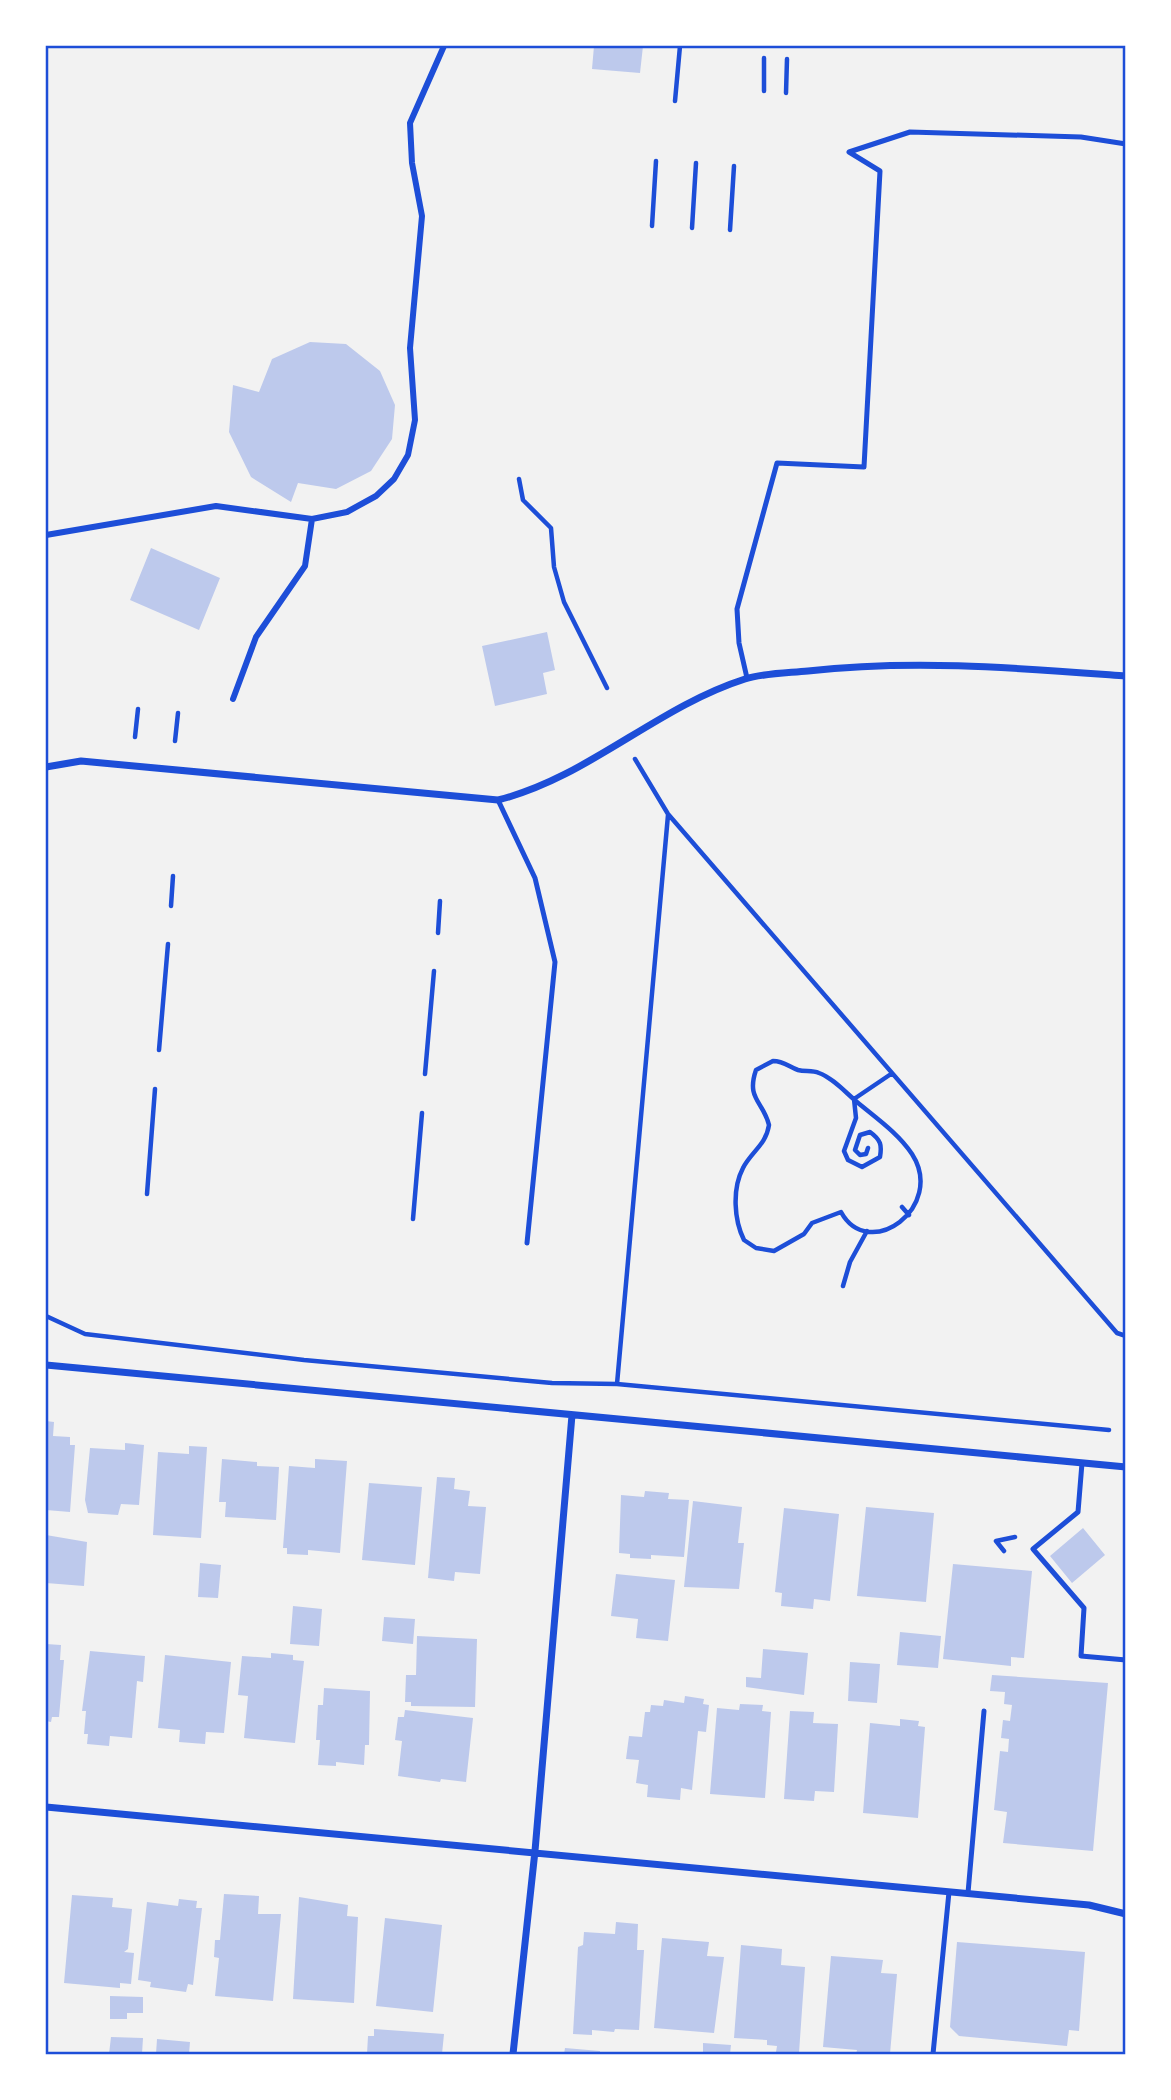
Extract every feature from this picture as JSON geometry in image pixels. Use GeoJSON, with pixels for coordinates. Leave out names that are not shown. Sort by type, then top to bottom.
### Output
{"type":"FeatureCollection","features":[{"type":"Feature","properties":{"kind":"street"},"geometry":{"type":"LineString","coordinates":[[46,535],[216,506],[312,519],[347,512],[376,496],[394,479],[408,455],[415,420],[410,348],[422,216],[412,163],[410,123],[444,46]]}},
{"type":"Feature","properties":{"kind":"street"},"geometry":{"type":"LineString","coordinates":[[233,699],[256,637],[305,566],[312,519]]}},
{"type":"Feature","properties":{"kind":"street"},"geometry":{"type":"LineString","coordinates":[[46,767],[81,761],[498,800],[532,791],[684,704],[747,678],[837,668],[966,664],[1125,676]]}},
{"type":"Feature","properties":{"kind":"street"},"geometry":{"type":"LineString","coordinates":[[46,1365],[1125,1467]]}},
{"type":"Feature","properties":{"kind":"street"},"geometry":{"type":"LineString","coordinates":[[513,2054],[535,1851],[572,1415]]}},
{"type":"Feature","properties":{"kind":"street"},"geometry":{"type":"LineString","coordinates":[[46,1807],[968,1893],[1089,1905],[1125,1914]]}},
{"type":"Feature","properties":{"kind":"lane"},"geometry":{"type":"LineString","coordinates":[[747,678],[739,643],[737,609],[777,463],[864,467],[880,171],[849,152],[910,132],[1081,137],[1125,144]]}},
{"type":"Feature","properties":{"kind":"lane"},"geometry":{"type":"LineString","coordinates":[[498,800],[535,878],[555,961],[527,1243]]}},
{"type":"Feature","properties":{"kind":"lane"},"geometry":{"type":"LineString","coordinates":[[1082,1463],[1078,1512],[1033,1549],[1084,1608],[1081,1656],[1125,1660]]}},
{"type":"Feature","properties":{"kind":"lane"},"geometry":{"type":"LineString","coordinates":[[968,1893],[984,1712]]}},
{"type":"Feature","properties":{"kind":"lane"},"geometry":{"type":"LineString","coordinates":[[933,2054],[949,1892]]}},
{"type":"Feature","properties":{"kind":"path"},"geometry":{"type":"LineString","coordinates":[[675,101],[680,46]]}},
{"type":"Feature","properties":{"kind":"path"},"geometry":{"type":"LineString","coordinates":[[764,58],[764,91]]}},
{"type":"Feature","properties":{"kind":"path"},"geometry":{"type":"LineString","coordinates":[[786,93],[787,59]]}},
{"type":"Feature","properties":{"kind":"path"},"geometry":{"type":"LineString","coordinates":[[652,226],[656,161]]}},
{"type":"Feature","properties":{"kind":"path"},"geometry":{"type":"LineString","coordinates":[[692,228],[696,163]]}},
{"type":"Feature","properties":{"kind":"path"},"geometry":{"type":"LineString","coordinates":[[730,230],[734,166]]}},
{"type":"Feature","properties":{"kind":"path"},"geometry":{"type":"LineString","coordinates":[[519,479],[523,500],[551,528],[554,567],[564,602],[607,688]]}},
{"type":"Feature","properties":{"kind":"path"},"geometry":{"type":"LineString","coordinates":[[135,737],[138,709]]}},
{"type":"Feature","properties":{"kind":"path"},"geometry":{"type":"LineString","coordinates":[[175,741],[178,713]]}},
{"type":"Feature","properties":{"kind":"path"},"geometry":{"type":"LineString","coordinates":[[633,755],[668,814],[1117,1333],[1125,1336]]}},
{"type":"Feature","properties":{"kind":"path"},"geometry":{"type":"LineString","coordinates":[[617,1384],[668,814]]}},
{"type":"Feature","properties":{"kind":"path"},"geometry":{"type":"LineString","coordinates":[[171,906],[173,876]]}},
{"type":"Feature","properties":{"kind":"path"},"geometry":{"type":"LineString","coordinates":[[438,933],[440,901]]}},
{"type":"Feature","properties":{"kind":"path"},"geometry":{"type":"LineString","coordinates":[[159,1050],[168,944]]}},
{"type":"Feature","properties":{"kind":"path"},"geometry":{"type":"LineString","coordinates":[[425,1074],[434,971]]}},
{"type":"Feature","properties":{"kind":"path"},"geometry":{"type":"LineString","coordinates":[[774,1061],[782,1061],[795,1069],[823,1074],[900,1139],[914,1156],[920,1187],[914,1209],[909,1215],[900,1224],[867,1231],[846,1222],[841,1212],[812,1223],[804,1234],[781,1248],[766,1251],[744,1240],[737,1228],[736,1213],[742,1170],[764,1142],[769,1125],[753,1096],[752,1081],[756,1070],[774,1061]]}},
{"type":"Feature","properties":{"kind":"path"},"geometry":{"type":"LineString","coordinates":[[854,1099],[891,1074]]}},
{"type":"Feature","properties":{"kind":"path"},"geometry":{"type":"LineString","coordinates":[[146,1194],[155,1089]]}},
{"type":"Feature","properties":{"kind":"path"},"geometry":{"type":"LineString","coordinates":[[854,1099],[856,1118],[844,1151],[848,1160],[862,1167],[880,1157],[882,1146],[879,1138],[870,1132],[860,1135],[855,1150],[860,1155],[866,1154],[868,1148]]}},
{"type":"Feature","properties":{"kind":"path"},"geometry":{"type":"LineString","coordinates":[[413,1219],[422,1113]]}},
{"type":"Feature","properties":{"kind":"path"},"geometry":{"type":"LineString","coordinates":[[902,1207],[909,1215]]}},
{"type":"Feature","properties":{"kind":"path"},"geometry":{"type":"LineString","coordinates":[[843,1286],[850,1262],[867,1231]]}},
{"type":"Feature","properties":{"kind":"path"},"geometry":{"type":"LineString","coordinates":[[46,1316],[85,1334],[345,1364],[552,1383],[617,1384],[1109,1430]]}},
{"type":"Feature","properties":{"kind":"path"},"geometry":{"type":"LineString","coordinates":[[1004,1551],[996,1541],[1019,1536]]}},
{"type":"Feature","properties":{"kind":"building"},"geometry":{"type":"Polygon","coordinates":[[[594,46],[643,46],[640,73],[592,69],[594,46]]]}},
{"type":"Feature","properties":{"kind":"building"},"geometry":{"type":"Polygon","coordinates":[[[310,342],[346,344],[380,371],[395,405],[392,439],[371,471],[336,489],[298,483],[291,502],[251,477],[229,432],[233,385],[259,392],[272,359],[310,342]]]}},
{"type":"Feature","properties":{"kind":"building"},"geometry":{"type":"Polygon","coordinates":[[[151,548],[220,578],[199,630],[130,600],[151,548]]]}},
{"type":"Feature","properties":{"kind":"building"},"geometry":{"type":"Polygon","coordinates":[[[547,632],[555,670],[543,673],[547,694],[495,706],[482,646],[547,632]]]}},
{"type":"Feature","properties":{"kind":"building"},"geometry":{"type":"Polygon","coordinates":[[[46,1421],[54,1422],[53,1436],[70,1437],[70,1445],[75,1445],[70,1512],[46,1510],[46,1421]]]}},
{"type":"Feature","properties":{"kind":"building"},"geometry":{"type":"Polygon","coordinates":[[[125,1443],[144,1445],[139,1505],[121,1504],[118,1515],[88,1513],[85,1500],[90,1448],[125,1450],[125,1443]]]}},
{"type":"Feature","properties":{"kind":"building"},"geometry":{"type":"Polygon","coordinates":[[[189,1446],[207,1447],[201,1538],[153,1535],[158,1452],[189,1454],[189,1446]]]}},
{"type":"Feature","properties":{"kind":"building"},"geometry":{"type":"Polygon","coordinates":[[[222,1459],[279,1467],[276,1520],[225,1517],[226,1502],[219,1502],[222,1459]]]}},
{"type":"Feature","properties":{"kind":"building"},"geometry":{"type":"Polygon","coordinates":[[[315,1459],[347,1461],[340,1553],[308,1550],[308,1555],[287,1554],[287,1548],[283,1548],[289,1466],[315,1468],[315,1459]]]}},
{"type":"Feature","properties":{"kind":"building"},"geometry":{"type":"Polygon","coordinates":[[[437,1477],[455,1478],[454,1489],[470,1491],[468,1506],[486,1507],[480,1574],[455,1572],[454,1581],[428,1578],[437,1477]]]}},
{"type":"Feature","properties":{"kind":"building"},"geometry":{"type":"Polygon","coordinates":[[[369,1483],[422,1487],[415,1565],[362,1560],[369,1483]]]}},
{"type":"Feature","properties":{"kind":"building"},"geometry":{"type":"Polygon","coordinates":[[[645,1491],[669,1493],[668,1499],[689,1500],[684,1557],[651,1555],[651,1559],[630,1558],[630,1554],[619,1553],[621,1495],[644,1497],[645,1491]]]}},
{"type":"Feature","properties":{"kind":"building"},"geometry":{"type":"Polygon","coordinates":[[[693,1501],[742,1507],[738,1543],[744,1543],[739,1589],[684,1587],[693,1501]]]}},
{"type":"Feature","properties":{"kind":"building"},"geometry":{"type":"Polygon","coordinates":[[[866,1507],[934,1513],[926,1602],[857,1596],[866,1507]]]}},
{"type":"Feature","properties":{"kind":"building"},"geometry":{"type":"Polygon","coordinates":[[[784,1508],[839,1514],[830,1601],[814,1599],[813,1609],[781,1606],[782,1593],[775,1592],[784,1508]]]}},
{"type":"Feature","properties":{"kind":"building"},"geometry":{"type":"Polygon","coordinates":[[[1083,1528],[1105,1555],[1072,1583],[1050,1556],[1083,1528]]]}},
{"type":"Feature","properties":{"kind":"building"},"geometry":{"type":"Polygon","coordinates":[[[46,1535],[87,1542],[84,1586],[46,1583],[46,1535]]]}},
{"type":"Feature","properties":{"kind":"building"},"geometry":{"type":"Polygon","coordinates":[[[200,1563],[221,1565],[218,1598],[198,1597],[200,1563]]]}},
{"type":"Feature","properties":{"kind":"building"},"geometry":{"type":"Polygon","coordinates":[[[953,1564],[1032,1571],[1024,1658],[1011,1657],[1011,1666],[943,1659],[953,1564]]]}},
{"type":"Feature","properties":{"kind":"building"},"geometry":{"type":"Polygon","coordinates":[[[616,1574],[675,1580],[668,1641],[636,1638],[638,1619],[611,1616],[616,1574]]]}},
{"type":"Feature","properties":{"kind":"building"},"geometry":{"type":"Polygon","coordinates":[[[293,1606],[322,1609],[319,1646],[290,1644],[293,1606]]]}},
{"type":"Feature","properties":{"kind":"building"},"geometry":{"type":"Polygon","coordinates":[[[384,1617],[415,1619],[413,1644],[382,1641],[384,1617]]]}},
{"type":"Feature","properties":{"kind":"building"},"geometry":{"type":"Polygon","coordinates":[[[900,1632],[941,1636],[938,1668],[897,1665],[900,1632]]]}},
{"type":"Feature","properties":{"kind":"building"},"geometry":{"type":"Polygon","coordinates":[[[417,1636],[477,1639],[475,1707],[411,1706],[411,1702],[405,1702],[406,1675],[416,1675],[417,1636]]]}},
{"type":"Feature","properties":{"kind":"building"},"geometry":{"type":"Polygon","coordinates":[[[46,1644],[61,1645],[60,1660],[64,1660],[59,1717],[52,1717],[51,1722],[46,1721],[46,1644]]]}},
{"type":"Feature","properties":{"kind":"building"},"geometry":{"type":"Polygon","coordinates":[[[763,1649],[808,1653],[804,1695],[746,1687],[746,1677],[761,1678],[763,1649]]]}},
{"type":"Feature","properties":{"kind":"building"},"geometry":{"type":"Polygon","coordinates":[[[90,1651],[145,1656],[143,1682],[137,1681],[132,1738],[110,1736],[109,1746],[87,1744],[88,1734],[84,1734],[86,1711],[82,1711],[90,1651]]]}},
{"type":"Feature","properties":{"kind":"building"},"geometry":{"type":"Polygon","coordinates":[[[271,1653],[293,1655],[293,1660],[304,1661],[295,1743],[244,1738],[248,1696],[238,1695],[242,1656],[271,1658],[271,1653]]]}},
{"type":"Feature","properties":{"kind":"building"},"geometry":{"type":"Polygon","coordinates":[[[165,1655],[231,1662],[224,1733],[206,1732],[205,1744],[179,1742],[180,1730],[158,1728],[165,1655]]]}},
{"type":"Feature","properties":{"kind":"building"},"geometry":{"type":"Polygon","coordinates":[[[850,1662],[880,1664],[877,1703],[848,1701],[850,1662]]]}},
{"type":"Feature","properties":{"kind":"building"},"geometry":{"type":"Polygon","coordinates":[[[992,1675],[1108,1683],[1093,1851],[1003,1843],[1007,1812],[994,1810],[1000,1751],[1008,1752],[1009,1739],[1001,1738],[1003,1720],[1010,1721],[1012,1705],[1004,1704],[1005,1692],[990,1691],[992,1675]]]}},
{"type":"Feature","properties":{"kind":"building"},"geometry":{"type":"Polygon","coordinates":[[[324,1688],[370,1691],[369,1745],[365,1745],[364,1765],[336,1762],[336,1766],[318,1765],[318,1705],[323,1705],[324,1688]]]}},
{"type":"Feature","properties":{"kind":"building"},"geometry":{"type":"Polygon","coordinates":[[[685,1696],[704,1699],[703,1704],[709,1705],[706,1732],[698,1731],[692,1790],[681,1788],[680,1800],[647,1797],[648,1785],[636,1783],[639,1760],[626,1759],[629,1736],[642,1737],[645,1712],[650,1712],[651,1705],[663,1706],[664,1700],[684,1703],[685,1696]]]}},
{"type":"Feature","properties":{"kind":"building"},"geometry":{"type":"Polygon","coordinates":[[[740,1704],[763,1705],[762,1711],[771,1712],[765,1798],[710,1794],[717,1708],[739,1710],[740,1704]]]}},
{"type":"Feature","properties":{"kind":"building"},"geometry":{"type":"Polygon","coordinates":[[[405,1710],[473,1718],[466,1782],[441,1779],[440,1782],[398,1776],[402,1741],[395,1740],[398,1717],[404,1717],[405,1710]]]}},
{"type":"Feature","properties":{"kind":"building"},"geometry":{"type":"Polygon","coordinates":[[[790,1711],[814,1712],[813,1723],[838,1724],[834,1792],[815,1791],[814,1801],[784,1799],[790,1711]]]}},
{"type":"Feature","properties":{"kind":"building"},"geometry":{"type":"Polygon","coordinates":[[[900,1719],[919,1721],[918,1726],[925,1727],[918,1818],[863,1813],[870,1723],[900,1726],[900,1719]]]}},
{"type":"Feature","properties":{"kind":"building"},"geometry":{"type":"Polygon","coordinates":[[[224,1894],[259,1896],[258,1914],[281,1914],[273,2001],[215,1996],[219,1958],[214,1957],[215,1940],[220,1940],[224,1894]]]}},
{"type":"Feature","properties":{"kind":"building"},"geometry":{"type":"Polygon","coordinates":[[[72,1895],[113,1898],[112,1907],[132,1909],[128,1949],[124,1952],[134,1953],[131,1984],[120,1983],[120,1988],[64,1983],[72,1895]]]}},
{"type":"Feature","properties":{"kind":"building"},"geometry":{"type":"Polygon","coordinates":[[[299,1897],[348,1905],[347,1916],[358,1917],[354,2003],[293,1999],[299,1897]]]}},
{"type":"Feature","properties":{"kind":"building"},"geometry":{"type":"Polygon","coordinates":[[[179,1899],[197,1901],[196,1908],[202,1908],[193,1985],[188,1984],[186,1992],[150,1987],[151,1982],[138,1980],[147,1902],[178,1906],[179,1899]]]}},
{"type":"Feature","properties":{"kind":"building"},"geometry":{"type":"Polygon","coordinates":[[[385,1918],[442,1925],[433,2012],[376,2006],[385,1918]]]}},
{"type":"Feature","properties":{"kind":"building"},"geometry":{"type":"Polygon","coordinates":[[[616,1922],[638,1924],[637,1950],[644,1950],[639,2030],[592,2030],[592,2035],[573,2034],[578,1947],[583,1945],[584,1932],[615,1934],[616,1922]]]}},
{"type":"Feature","properties":{"kind":"building"},"geometry":{"type":"Polygon","coordinates":[[[662,1938],[709,1942],[707,1956],[724,1957],[714,2033],[654,2028],[662,1938]]]}},
{"type":"Feature","properties":{"kind":"building"},"geometry":{"type":"Polygon","coordinates":[[[957,1942],[1085,1952],[1079,2031],[1069,2030],[1067,2046],[959,2036],[950,2027],[957,1942]]]}},
{"type":"Feature","properties":{"kind":"building"},"geometry":{"type":"Polygon","coordinates":[[[741,1945],[782,1949],[781,1965],[805,1967],[799,2053],[776,2052],[777,2046],[767,2045],[767,2040],[734,2038],[741,1945]]]}},
{"type":"Feature","properties":{"kind":"building"},"geometry":{"type":"Polygon","coordinates":[[[831,1956],[883,1960],[881,1973],[897,1974],[890,2054],[856,2054],[857,2050],[823,2047],[831,1956]]]}},
{"type":"Feature","properties":{"kind":"building"},"geometry":{"type":"Polygon","coordinates":[[[110,1996],[143,1997],[143,2013],[127,2013],[127,2019],[110,2019],[110,1996]]]}},
{"type":"Feature","properties":{"kind":"building"},"geometry":{"type":"Polygon","coordinates":[[[374,2029],[444,2034],[442,2054],[367,2054],[368,2036],[374,2036],[374,2029]]]}},
{"type":"Feature","properties":{"kind":"building"},"geometry":{"type":"Polygon","coordinates":[[[111,2037],[143,2038],[142,2054],[109,2054],[111,2037]]]}},
{"type":"Feature","properties":{"kind":"building"},"geometry":{"type":"Polygon","coordinates":[[[157,2039],[190,2042],[189,2054],[156,2054],[157,2039]]]}},
{"type":"Feature","properties":{"kind":"building"},"geometry":{"type":"Polygon","coordinates":[[[703,2043],[731,2045],[730,2054],[703,2054],[703,2043]]]}},
{"type":"Feature","properties":{"kind":"building"},"geometry":{"type":"Polygon","coordinates":[[[565,2048],[600,2051],[600,2054],[564,2054],[565,2048]]]}}]}
